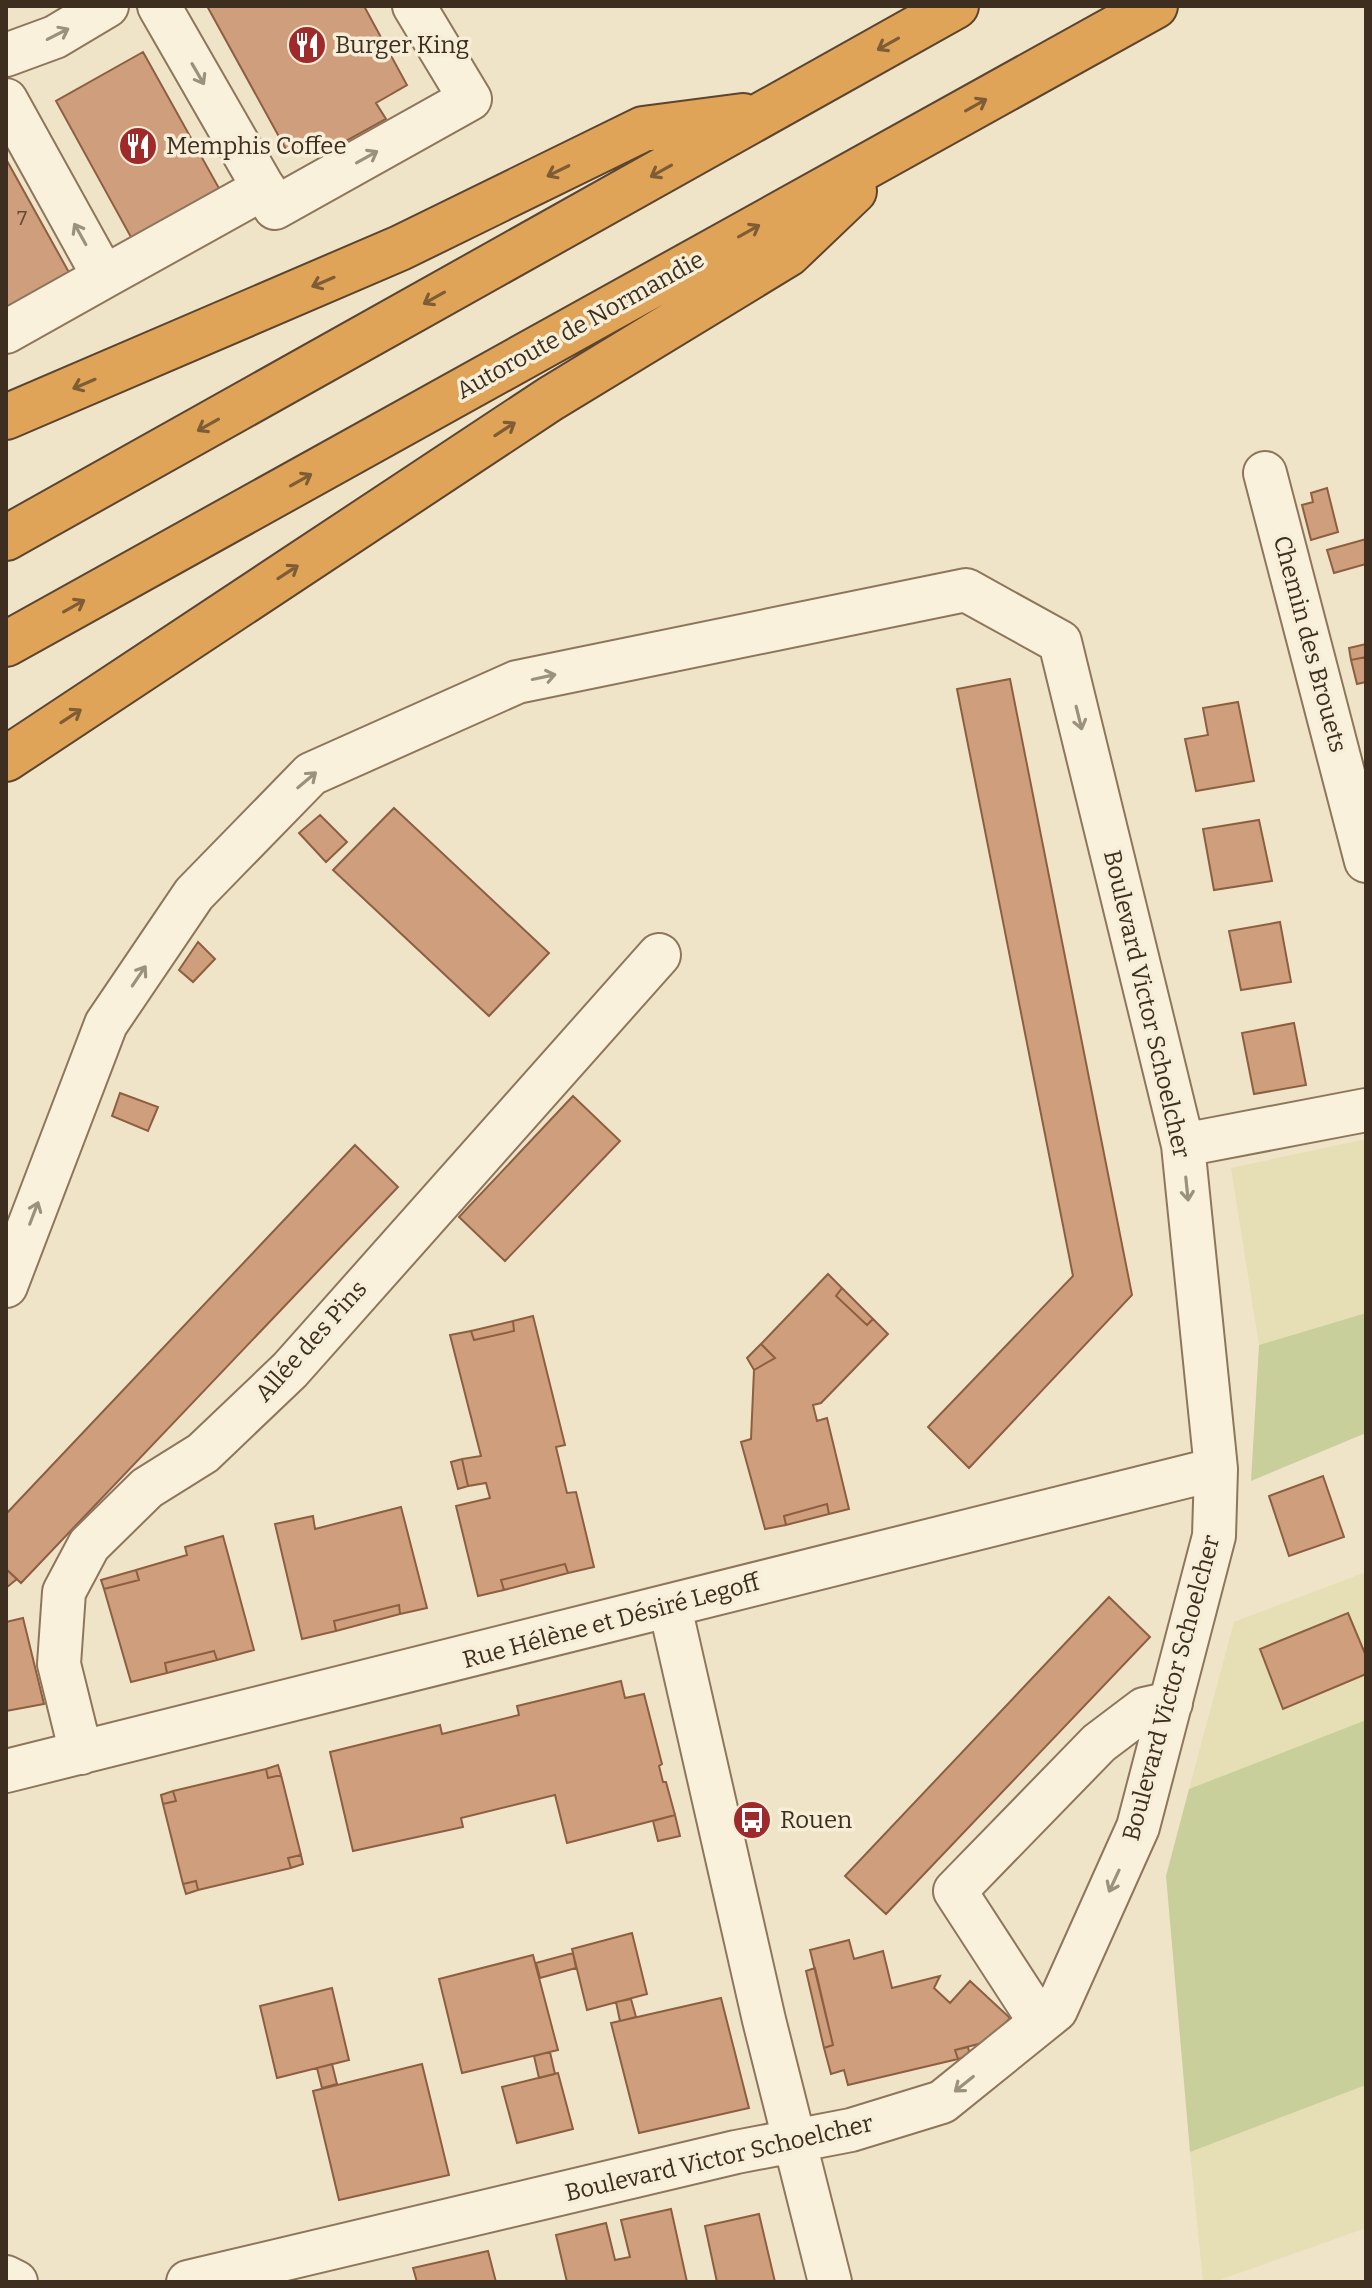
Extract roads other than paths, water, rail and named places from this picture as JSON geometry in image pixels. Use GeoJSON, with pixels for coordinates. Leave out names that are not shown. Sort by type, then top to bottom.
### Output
{"type":"FeatureCollection","features":[{"type":"Feature","properties":{"kind":"highway"},"geometry":{"type":"LineString","coordinates":[[6,538],[956,6]]}},
{"type":"Feature","properties":{"kind":"highway","name":"Autoroute de Normandie"},"geometry":{"type":"LineString","coordinates":[[6,644],[1155,6]]}},
{"type":"Feature","properties":{"kind":"highway"},"geometry":{"type":"LineString","coordinates":[[6,417],[400,248],[643,129],[765,113]]}},
{"type":"Feature","properties":{"kind":"highway"},"geometry":{"type":"LineString","coordinates":[[6,759],[550,399],[788,254],[901,147]]}},
{"type":"Feature","properties":{"kind":"street"},"geometry":{"type":"LineString","coordinates":[[6,55],[55,37],[107,6]]}},
{"type":"Feature","properties":{"kind":"street"},"geometry":{"type":"LineString","coordinates":[[159,6],[275,208],[470,99],[414,6]]}},
{"type":"Feature","properties":{"kind":"street"},"geometry":{"type":"LineString","coordinates":[[6,100],[104,277]]}},
{"type":"Feature","properties":{"kind":"street"},"geometry":{"type":"LineString","coordinates":[[6,332],[264,188]]}},
{"type":"Feature","properties":{"kind":"street","name":"Chemin des Brouets"},"geometry":{"type":"LineString","coordinates":[[1265,473],[1366,861]]}},
{"type":"Feature","properties":{"kind":"street","name":"Boulevard Victor Schoelcher"},"geometry":{"type":"LineString","coordinates":[[6,1286],[106,1024],[194,894],[311,774],[517,682],[966,590],[1060,642],[1183,1145],[1216,1469],[1214,1536],[1138,1827],[1056,2010],[942,2102],[851,2130],[736,2152],[188,2282]]}},
{"type":"Feature","properties":{"kind":"street","name":"Allée des Pins"},"geometry":{"type":"LineString","coordinates":[[81,1753],[59,1664],[64,1592],[89,1545],[147,1488],[203,1453],[290,1370],[659,955]]}},
{"type":"Feature","properties":{"kind":"street"},"geometry":{"type":"LineString","coordinates":[[1183,1145],[1366,1110]]}},
{"type":"Feature","properties":{"kind":"street","name":"Rue Hélène et Désiré Legoff"},"geometry":{"type":"LineString","coordinates":[[6,1771],[1216,1469]]}},
{"type":"Feature","properties":{"kind":"street"},"geometry":{"type":"LineString","coordinates":[[670,1607],[794,2142],[830,2282]]}},
{"type":"Feature","properties":{"kind":"street"},"geometry":{"type":"LineString","coordinates":[[1040,2022],[955,1891],[1099,1743],[1144,1709],[1171,1703]]}},
{"type":"Feature","properties":{"kind":"street"},"geometry":{"type":"LineString","coordinates":[[6,2277],[16,2282]]}},
{"type":"Feature","properties":{"kind":"place","name":"Burger King"},"geometry":{"type":"Point","coordinates":[307,45]}},
{"type":"Feature","properties":{"kind":"place","name":"Memphis Coffee"},"geometry":{"type":"Point","coordinates":[138,146]}},
{"type":"Feature","properties":{"kind":"place","name":"Rouen"},"geometry":{"type":"Point","coordinates":[752,1820]}}]}
